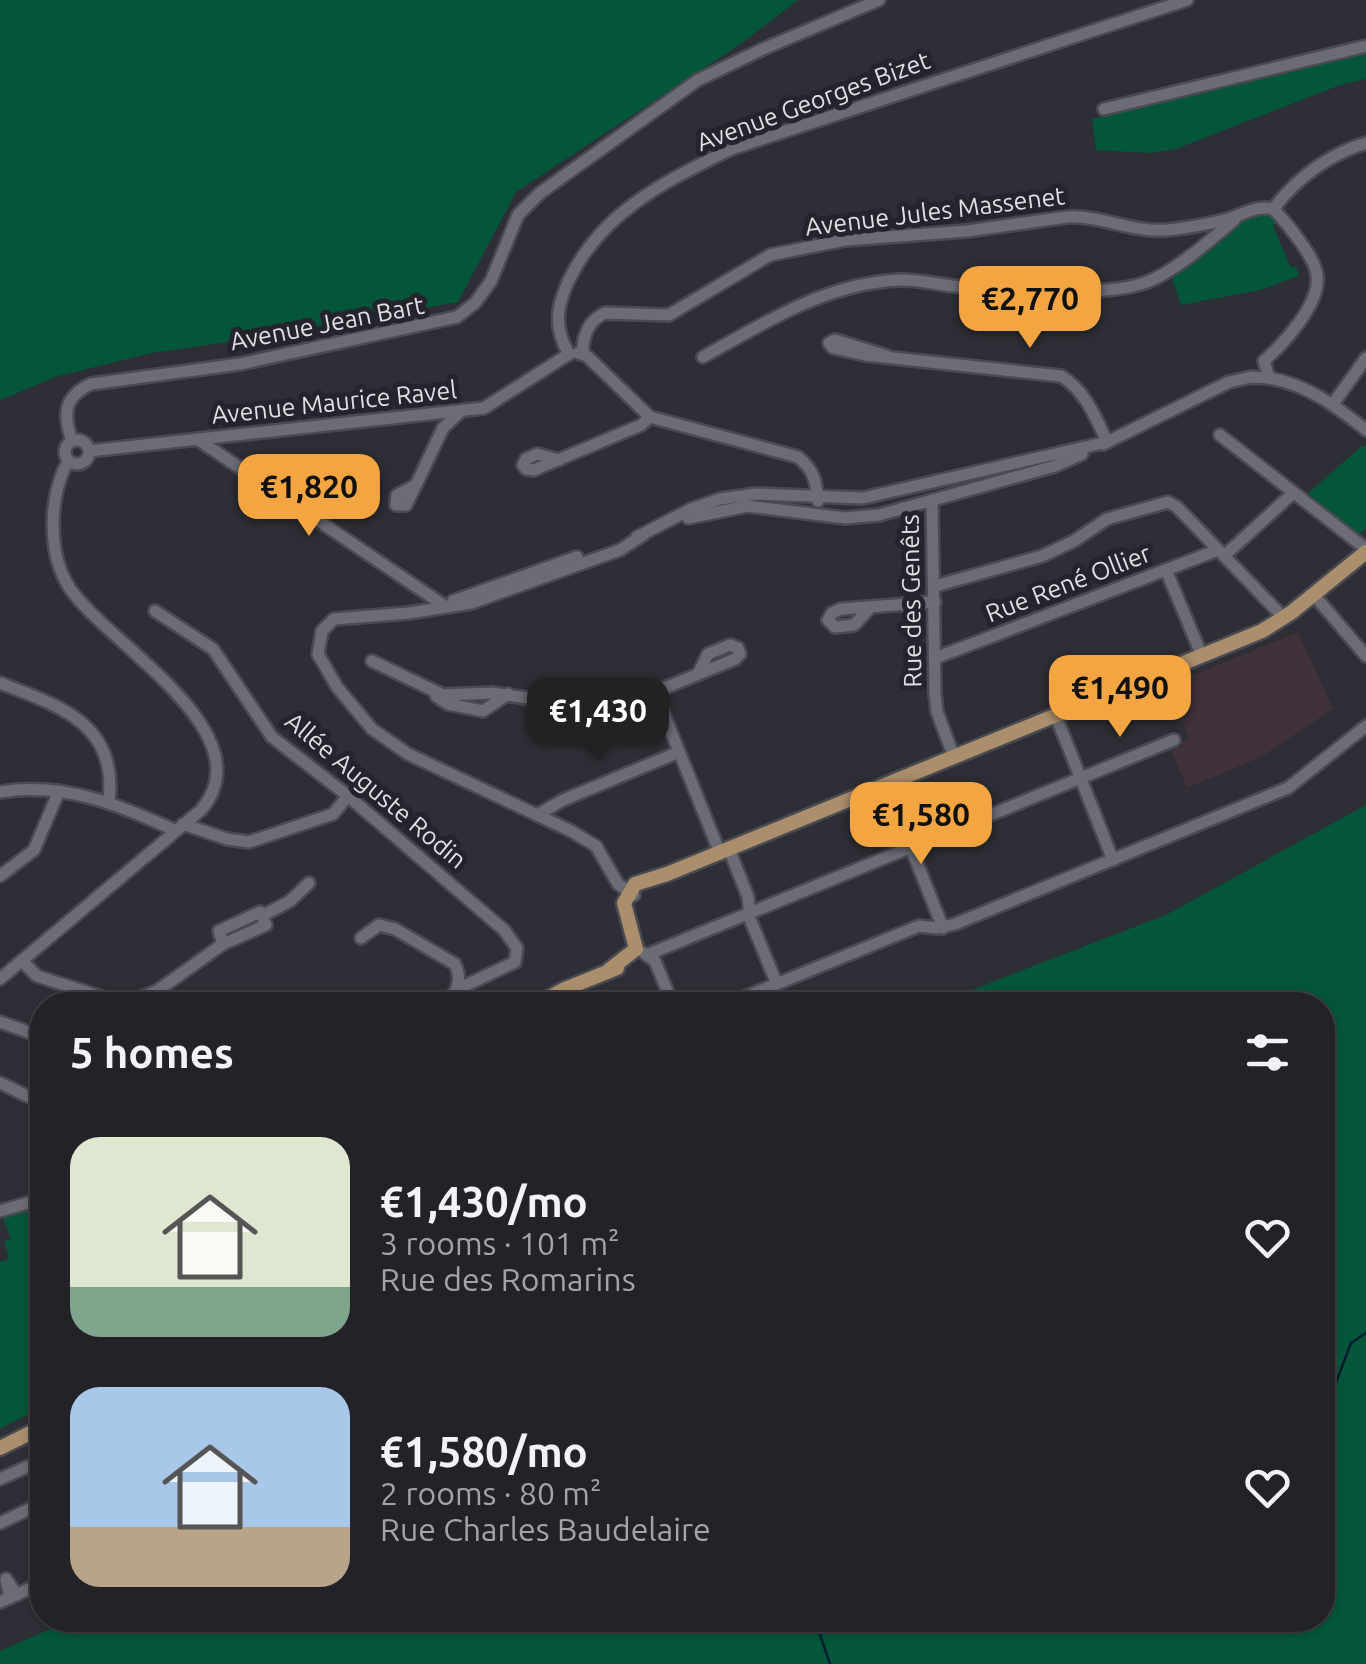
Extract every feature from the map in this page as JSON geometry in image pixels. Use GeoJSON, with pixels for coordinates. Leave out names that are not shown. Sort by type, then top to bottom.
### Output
{"type":"FeatureCollection","features":[{"type":"Feature","properties":{"kind":"main road"},"geometry":{"type":"LineString","coordinates":[[563,992],[631,964],[642,952],[625,909],[635,884],[1243,640],[1284,618],[1366,551]]}},
{"type":"Feature","properties":{"kind":"main road"},"geometry":{"type":"LineString","coordinates":[[0,1448],[30,1433]]}},
{"type":"Feature","properties":{"kind":"street","name":"Avenue Jean Bart"},"geometry":{"type":"LineString","coordinates":[[72,441],[66,425],[66,408],[74,394],[90,384],[240,364],[458,318],[491,282],[518,215],[540,193],[698,80],[879,0]]}},
{"type":"Feature","properties":{"kind":"street","name":"Avenue Georges Bizet"},"geometry":{"type":"LineString","coordinates":[[576,354],[557,330],[560,298],[582,252],[608,224],[668,180],[731,149],[1186,0]]}},
{"type":"Feature","properties":{"kind":"street"},"geometry":{"type":"LineString","coordinates":[[1104,109],[1366,46]]}},
{"type":"Feature","properties":{"kind":"street"},"geometry":{"type":"LineString","coordinates":[[1269,378],[1264,362],[1299,323],[1318,278],[1299,241],[1273,209],[1286,192],[1322,162],[1366,143]]}},
{"type":"Feature","properties":{"kind":"street","name":"Avenue Jules Massenet"},"geometry":{"type":"LineString","coordinates":[[576,354],[598,316],[669,315],[770,255],[845,240],[968,231],[1080,217],[1156,230],[1256,208],[1273,209]]}},
{"type":"Feature","properties":{"kind":"street"},"geometry":{"type":"LineString","coordinates":[[703,357],[788,308],[823,294],[877,282],[903,280],[1006,290],[1140,285],[1164,274],[1241,214]]}},
{"type":"Feature","properties":{"kind":"street"},"geometry":{"type":"LineString","coordinates":[[576,354],[650,417],[798,457],[810,467],[818,513]]}},
{"type":"Feature","properties":{"kind":"street","name":"Avenue Maurice Ravel"},"geometry":{"type":"LineString","coordinates":[[90,451],[484,408],[576,354]]}},
{"type":"Feature","properties":{"kind":"street"},"geometry":{"type":"LineString","coordinates":[[888,356],[1062,376],[1076,388],[1107,442]]}},
{"type":"Feature","properties":{"kind":"street"},"geometry":{"type":"LineString","coordinates":[[1334,404],[1366,358]]}},
{"type":"Feature","properties":{"kind":"street"},"geometry":{"type":"LineString","coordinates":[[664,525],[730,507],[762,506],[841,518],[880,516],[1107,442],[1229,382],[1251,377],[1307,389],[1334,404],[1366,430]]}},
{"type":"Feature","properties":{"kind":"street"},"geometry":{"type":"LineString","coordinates":[[416,485],[443,428],[461,411]]}},
{"type":"Feature","properties":{"kind":"street"},"geometry":{"type":"LineString","coordinates":[[432,414],[443,428]]}},
{"type":"Feature","properties":{"kind":"street"},"geometry":{"type":"LineString","coordinates":[[559,460],[641,425],[650,417]]}},
{"type":"Feature","properties":{"kind":"street"},"geometry":{"type":"LineString","coordinates":[[1220,435],[1366,551]]}},
{"type":"Feature","properties":{"kind":"street"},"geometry":{"type":"LineString","coordinates":[[197,439],[445,606]]}},
{"type":"Feature","properties":{"kind":"street"},"geometry":{"type":"LineString","coordinates":[[0,979],[200,810],[214,790],[214,752],[178,694],[92,615],[64,579],[54,530],[56,498],[68,461],[65,449],[72,441],[83,441],[90,451],[84,462],[68,461]]}},
{"type":"Feature","properties":{"kind":"street"},"geometry":{"type":"LineString","coordinates":[[631,893],[618,884],[596,846],[386,742],[330,677],[318,654],[322,632],[334,619],[445,606],[643,535],[705,503],[738,496],[863,498],[1054,461]]}},
{"type":"Feature","properties":{"kind":"street"},"geometry":{"type":"LineString","coordinates":[[1221,553],[1292,494]]}},
{"type":"Feature","properties":{"kind":"street"},"geometry":{"type":"LineString","coordinates":[[841,518],[863,498]]}},
{"type":"Feature","properties":{"kind":"street","name":"Rue des Genêts"},"geometry":{"type":"LineString","coordinates":[[932,500],[937,712],[954,757]]}},
{"type":"Feature","properties":{"kind":"street"},"geometry":{"type":"LineString","coordinates":[[935,586],[1042,556],[1107,518],[1164,502],[1172,503],[1284,618]]}},
{"type":"Feature","properties":{"kind":"street","name":"Rue René Ollier"},"geometry":{"type":"LineString","coordinates":[[935,658],[1221,553]]}},
{"type":"Feature","properties":{"kind":"street"},"geometry":{"type":"LineString","coordinates":[[1172,568],[1202,656]]}},
{"type":"Feature","properties":{"kind":"street"},"geometry":{"type":"LineString","coordinates":[[1314,596],[1366,656]]}},
{"type":"Feature","properties":{"kind":"street"},"geometry":{"type":"LineString","coordinates":[[871,607],[935,602]]}},
{"type":"Feature","properties":{"kind":"street","name":"Allée Auguste Rodin"},"geometry":{"type":"LineString","coordinates":[[155,612],[213,649],[272,737],[473,900],[513,939],[517,948],[515,962],[458,988]]}},
{"type":"Feature","properties":{"kind":"street"},"geometry":{"type":"LineString","coordinates":[[372,660],[443,695],[508,694],[603,709],[698,674]]}},
{"type":"Feature","properties":{"kind":"street"},"geometry":{"type":"LineString","coordinates":[[0,683],[65,710],[93,734],[110,768],[108,801]]}},
{"type":"Feature","properties":{"kind":"street"},"geometry":{"type":"LineString","coordinates":[[655,692],[748,897],[745,910],[776,984]]}},
{"type":"Feature","properties":{"kind":"street"},"geometry":{"type":"LineString","coordinates":[[1056,716],[1113,860]]}},
{"type":"Feature","properties":{"kind":"street"},"geometry":{"type":"LineString","coordinates":[[757,992],[919,926],[942,923],[1113,860],[1288,788],[1361,729]]}},
{"type":"Feature","properties":{"kind":"street"},"geometry":{"type":"LineString","coordinates":[[642,952],[745,910],[760,910],[1174,740]]}},
{"type":"Feature","properties":{"kind":"street"},"geometry":{"type":"LineString","coordinates":[[536,815],[679,752]]}},
{"type":"Feature","properties":{"kind":"street"},"geometry":{"type":"LineString","coordinates":[[886,785],[942,923]]}},
{"type":"Feature","properties":{"kind":"street"},"geometry":{"type":"LineString","coordinates":[[1,791],[59,790],[108,801],[178,827],[250,842],[333,814],[348,796]]}},
{"type":"Feature","properties":{"kind":"street"},"geometry":{"type":"LineString","coordinates":[[0,876],[34,850],[59,790]]}},
{"type":"Feature","properties":{"kind":"street"},"geometry":{"type":"LineString","coordinates":[[154,992],[222,944],[266,925],[262,916],[290,901],[309,883]]}},
{"type":"Feature","properties":{"kind":"street"},"geometry":{"type":"LineString","coordinates":[[360,938],[379,925],[395,929],[455,964],[460,978],[455,992]]}},
{"type":"Feature","properties":{"kind":"street"},"geometry":{"type":"LineString","coordinates":[[642,952],[655,961],[668,992]]}},
{"type":"Feature","properties":{"kind":"street"},"geometry":{"type":"LineString","coordinates":[[22,961],[37,976],[86,992]]}},
{"type":"Feature","properties":{"kind":"street"},"geometry":{"type":"LineString","coordinates":[[0,1022],[30,1033]]}},
{"type":"Feature","properties":{"kind":"street"},"geometry":{"type":"LineString","coordinates":[[0,1083],[30,1097]]}},
{"type":"Feature","properties":{"kind":"street"},"geometry":{"type":"LineString","coordinates":[[0,1211],[30,1202]]}},
{"type":"Feature","properties":{"kind":"street"},"geometry":{"type":"LineString","coordinates":[[0,1479],[30,1466]]}},
{"type":"Feature","properties":{"kind":"street"},"geometry":{"type":"LineString","coordinates":[[0,1522],[30,1508]]}},
{"type":"Feature","properties":{"kind":"street"},"geometry":{"type":"LineString","coordinates":[[0,1564],[9,1598]]}},
{"type":"Feature","properties":{"kind":"shaded area"},"geometry":{"type":"Polygon","coordinates":[[[1298,632],[1333,709],[1261,757],[1187,788],[1170,747],[1180,748],[1182,742],[1190,739],[1167,686],[1298,632]]]}},
{"type":"Feature","properties":{"kind":"green space"},"geometry":{"type":"Polygon","coordinates":[[[0,0],[798,0],[742,43],[516,192],[458,302],[152,353],[58,376],[0,400],[0,0]]]}},
{"type":"Feature","properties":{"kind":"green space"},"geometry":{"type":"Polygon","coordinates":[[[1366,51],[1366,79],[1340,85],[1176,149],[1150,153],[1096,150],[1092,119],[1366,51]]]}},
{"type":"Feature","properties":{"kind":"green space"},"geometry":{"type":"Polygon","coordinates":[[[1266,214],[1278,223],[1273,226],[1291,268],[1296,266],[1299,276],[1260,290],[1181,305],[1170,273],[1227,229],[1266,214]]]}},
{"type":"Feature","properties":{"kind":"green space"},"geometry":{"type":"Polygon","coordinates":[[[1363,445],[1366,528],[1356,537],[1305,496],[1363,445]]]}},
{"type":"Feature","properties":{"kind":"green space"},"geometry":{"type":"Polygon","coordinates":[[[1366,805],[1366,1664],[0,1664],[0,1651],[44,1632],[1335,1632],[1335,992],[967,992],[1168,914],[1366,805]]]}},
{"type":"Feature","properties":{"kind":"green space"},"geometry":{"type":"Polygon","coordinates":[[[30,1210],[30,1413],[0,1429],[0,1262],[9,1259],[4,1241],[11,1239],[2,1216],[30,1210]]]}},
{"type":"Feature","properties":{"kind":"waterway"},"geometry":{"type":"LineString","coordinates":[[1335,1385],[1351,1343],[1366,1333]]}},
{"type":"Feature","properties":{"kind":"waterway"},"geometry":{"type":"LineString","coordinates":[[819,1632],[830,1664]]}}]}
